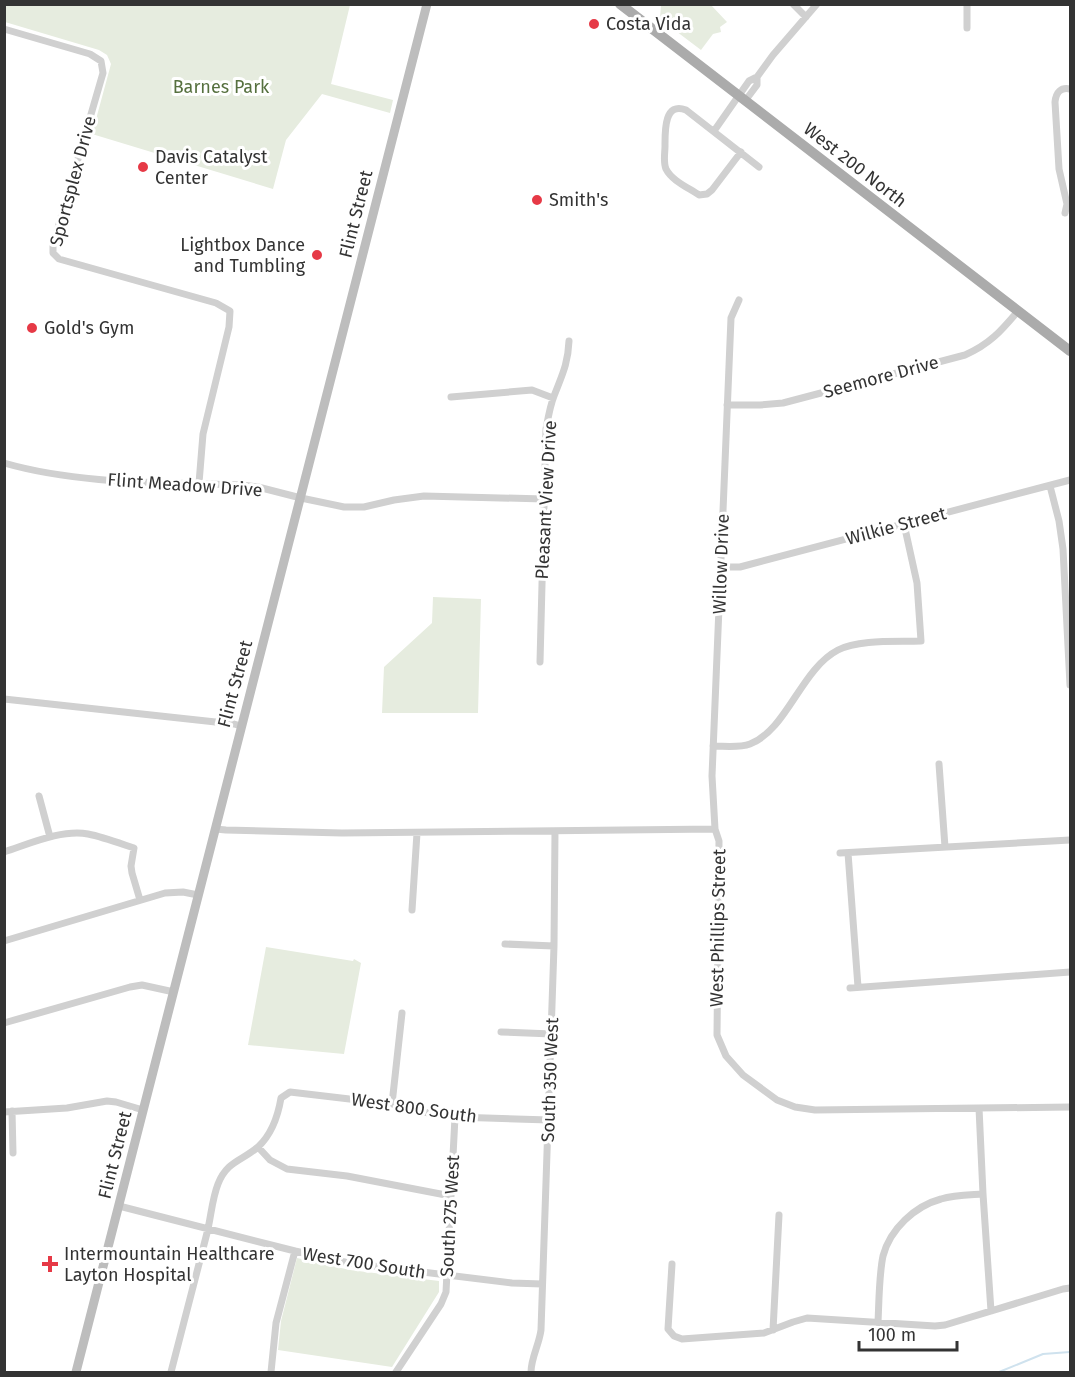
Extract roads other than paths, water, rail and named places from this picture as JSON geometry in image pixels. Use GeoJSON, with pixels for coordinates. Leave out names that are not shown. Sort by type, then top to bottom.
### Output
{"type":"FeatureCollection","features":[{"type":"Feature","properties":{"kind":"main road","name":"West 200 North"},"geometry":{"type":"LineString","coordinates":[[620,4],[1071,351]]}},
{"type":"Feature","properties":{"kind":"street","name":"Flint Street"},"geometry":{"type":"LineString","coordinates":[[76,1372],[427,4]]}},
{"type":"Feature","properties":{"kind":"street"},"geometry":{"type":"LineString","coordinates":[[793,4],[806,17]]}},
{"type":"Feature","properties":{"kind":"street"},"geometry":{"type":"LineString","coordinates":[[714,130],[742,98],[749,81],[757,77],[817,4]]}},
{"type":"Feature","properties":{"kind":"street"},"geometry":{"type":"LineString","coordinates":[[967,4],[967,28]]}},
{"type":"Feature","properties":{"kind":"street","name":"Sportsplex Drive"},"geometry":{"type":"LineString","coordinates":[[4,29],[90,54],[101,61],[103,73],[53,245],[53,253],[59,259],[216,303],[230,311],[229,327],[203,434],[199,483]]}},
{"type":"Feature","properties":{"kind":"street"},"geometry":{"type":"LineString","coordinates":[[1065,213],[1067,204],[1059,169],[1055,102],[1059,91],[1064,88],[1071,89]]}},
{"type":"Feature","properties":{"kind":"street"},"geometry":{"type":"LineString","coordinates":[[741,152],[712,190],[699,195],[672,176],[665,166],[667,118],[674,109],[686,110],[714,130],[759,166]]}},
{"type":"Feature","properties":{"kind":"street","name":"Willow Drive"},"geometry":{"type":"LineString","coordinates":[[715,829],[712,776],[727,405],[731,318],[739,300]]}},
{"type":"Feature","properties":{"kind":"street","name":"Seemore Drive"},"geometry":{"type":"LineString","coordinates":[[727,405],[783,403],[965,355],[981,348],[998,336],[1018,311]]}},
{"type":"Feature","properties":{"kind":"street","name":"Pleasant View Drive"},"geometry":{"type":"LineString","coordinates":[[540,662],[546,429],[553,398],[563,377],[568,358],[569,341]]}},
{"type":"Feature","properties":{"kind":"street"},"geometry":{"type":"LineString","coordinates":[[452,397],[532,390],[553,398]]}},
{"type":"Feature","properties":{"kind":"street","name":"Flint Meadow Drive"},"geometry":{"type":"LineString","coordinates":[[4,463],[46,473],[94,479],[258,486],[344,507],[364,507],[424,496],[544,499]]}},
{"type":"Feature","properties":{"kind":"street","name":"Wilkie Street"},"geometry":{"type":"LineString","coordinates":[[721,567],[740,567],[1071,480]]}},
{"type":"Feature","properties":{"kind":"street"},"geometry":{"type":"LineString","coordinates":[[1050,486],[1063,549],[1071,685]]}},
{"type":"Feature","properties":{"kind":"street"},"geometry":{"type":"LineString","coordinates":[[713,746],[750,744],[762,737],[775,725],[817,667],[828,656],[840,649],[856,643],[921,641],[917,583],[904,524]]}},
{"type":"Feature","properties":{"kind":"street"},"geometry":{"type":"LineString","coordinates":[[4,699],[223,722],[241,726]]}},
{"type":"Feature","properties":{"kind":"street"},"geometry":{"type":"LineString","coordinates":[[939,764],[945,847]]}},
{"type":"Feature","properties":{"kind":"street"},"geometry":{"type":"LineString","coordinates":[[39,796],[50,837]]}},
{"type":"Feature","properties":{"kind":"street","name":"West Phillips Street"},"geometry":{"type":"LineString","coordinates":[[215,829],[342,833],[715,829],[719,841],[717,1035],[726,1056],[743,1075],[777,1100],[795,1107],[815,1110],[1071,1107]]}},
{"type":"Feature","properties":{"kind":"street","name":"South 350 West"},"geometry":{"type":"LineString","coordinates":[[531,1372],[541,1330],[552,1034],[555,831]]}},
{"type":"Feature","properties":{"kind":"street"},"geometry":{"type":"LineString","coordinates":[[412,910],[417,833]]}},
{"type":"Feature","properties":{"kind":"street"},"geometry":{"type":"LineString","coordinates":[[4,852],[50,837],[73,834],[87,834],[134,848],[131,866],[140,900]]}},
{"type":"Feature","properties":{"kind":"street"},"geometry":{"type":"LineString","coordinates":[[1071,840],[844,853],[855,943],[854,987],[1071,972]]}},
{"type":"Feature","properties":{"kind":"street"},"geometry":{"type":"LineString","coordinates":[[7,940],[165,892],[198,895]]}},
{"type":"Feature","properties":{"kind":"street"},"geometry":{"type":"LineString","coordinates":[[505,944],[554,946]]}},
{"type":"Feature","properties":{"kind":"street"},"geometry":{"type":"LineString","coordinates":[[4,1023],[130,987],[142,985],[174,992]]}},
{"type":"Feature","properties":{"kind":"street"},"geometry":{"type":"LineString","coordinates":[[392,1104],[402,1013]]}},
{"type":"Feature","properties":{"kind":"street"},"geometry":{"type":"LineString","coordinates":[[501,1032],[552,1034]]}},
{"type":"Feature","properties":{"kind":"street","name":"West 800 South"},"geometry":{"type":"LineString","coordinates":[[258,1147],[270,1132],[278,1114],[281,1098],[290,1092],[392,1104],[455,1117],[549,1120]]}},
{"type":"Feature","properties":{"kind":"street"},"geometry":{"type":"LineString","coordinates":[[13,1153],[8,1111],[67,1108],[107,1101],[116,1101],[143,1110]]}},
{"type":"Feature","properties":{"kind":"street"},"geometry":{"type":"LineString","coordinates":[[979,1108],[991,1311]]}},
{"type":"Feature","properties":{"kind":"street","name":"South 275 West"},"geometry":{"type":"LineString","coordinates":[[396,1372],[441,1305],[446,1292],[455,1117]]}},
{"type":"Feature","properties":{"kind":"street"},"geometry":{"type":"LineString","coordinates":[[171,1372],[218,1184],[232,1163],[258,1147],[270,1160],[287,1169],[347,1176],[451,1196]]}},
{"type":"Feature","properties":{"kind":"street"},"geometry":{"type":"LineString","coordinates":[[878,1322],[883,1256],[900,1225],[931,1202],[951,1196],[983,1194]]}},
{"type":"Feature","properties":{"kind":"street","name":"West 700 South"},"geometry":{"type":"LineString","coordinates":[[119,1206],[349,1263],[512,1283],[542,1284]]}},
{"type":"Feature","properties":{"kind":"street"},"geometry":{"type":"LineString","coordinates":[[773,1330],[779,1215]]}},
{"type":"Feature","properties":{"kind":"street"},"geometry":{"type":"LineString","coordinates":[[271,1372],[276,1323],[295,1251]]}},
{"type":"Feature","properties":{"kind":"street"},"geometry":{"type":"LineString","coordinates":[[672,1264],[668,1329],[674,1336],[682,1339],[764,1333],[807,1318],[945,1325],[1071,1288]]}},
{"type":"Feature","properties":{"kind":"waterway"},"geometry":{"type":"LineString","coordinates":[[999,1372],[1043,1354],[1070,1352]]}},
{"type":"Feature","properties":{"kind":"waterway"},"geometry":{"type":"LineString","coordinates":[[817,1372],[831,1372]]}},
{"type":"Feature","properties":{"kind":"place","name":"Costa Vida"},"geometry":{"type":"Point","coordinates":[594,24]}},
{"type":"Feature","properties":{"kind":"place","name":"Davis Catalyst Center"},"geometry":{"type":"Point","coordinates":[143,167]}},
{"type":"Feature","properties":{"kind":"place","name":"Smith's"},"geometry":{"type":"Point","coordinates":[537,200]}},
{"type":"Feature","properties":{"kind":"place","name":"Lightbox Dance and Tumbling"},"geometry":{"type":"Point","coordinates":[317,255]}},
{"type":"Feature","properties":{"kind":"place","name":"Gold's Gym"},"geometry":{"type":"Point","coordinates":[32,328]}},
{"type":"Feature","properties":{"kind":"place","name":"Intermountain Healthcare Layton Hospital"},"geometry":{"type":"Point","coordinates":[50,1264]}},
{"type":"Feature","properties":{"kind":"park label","name":"Barnes Park"},"geometry":{"type":"Point","coordinates":[221,87]}}]}
